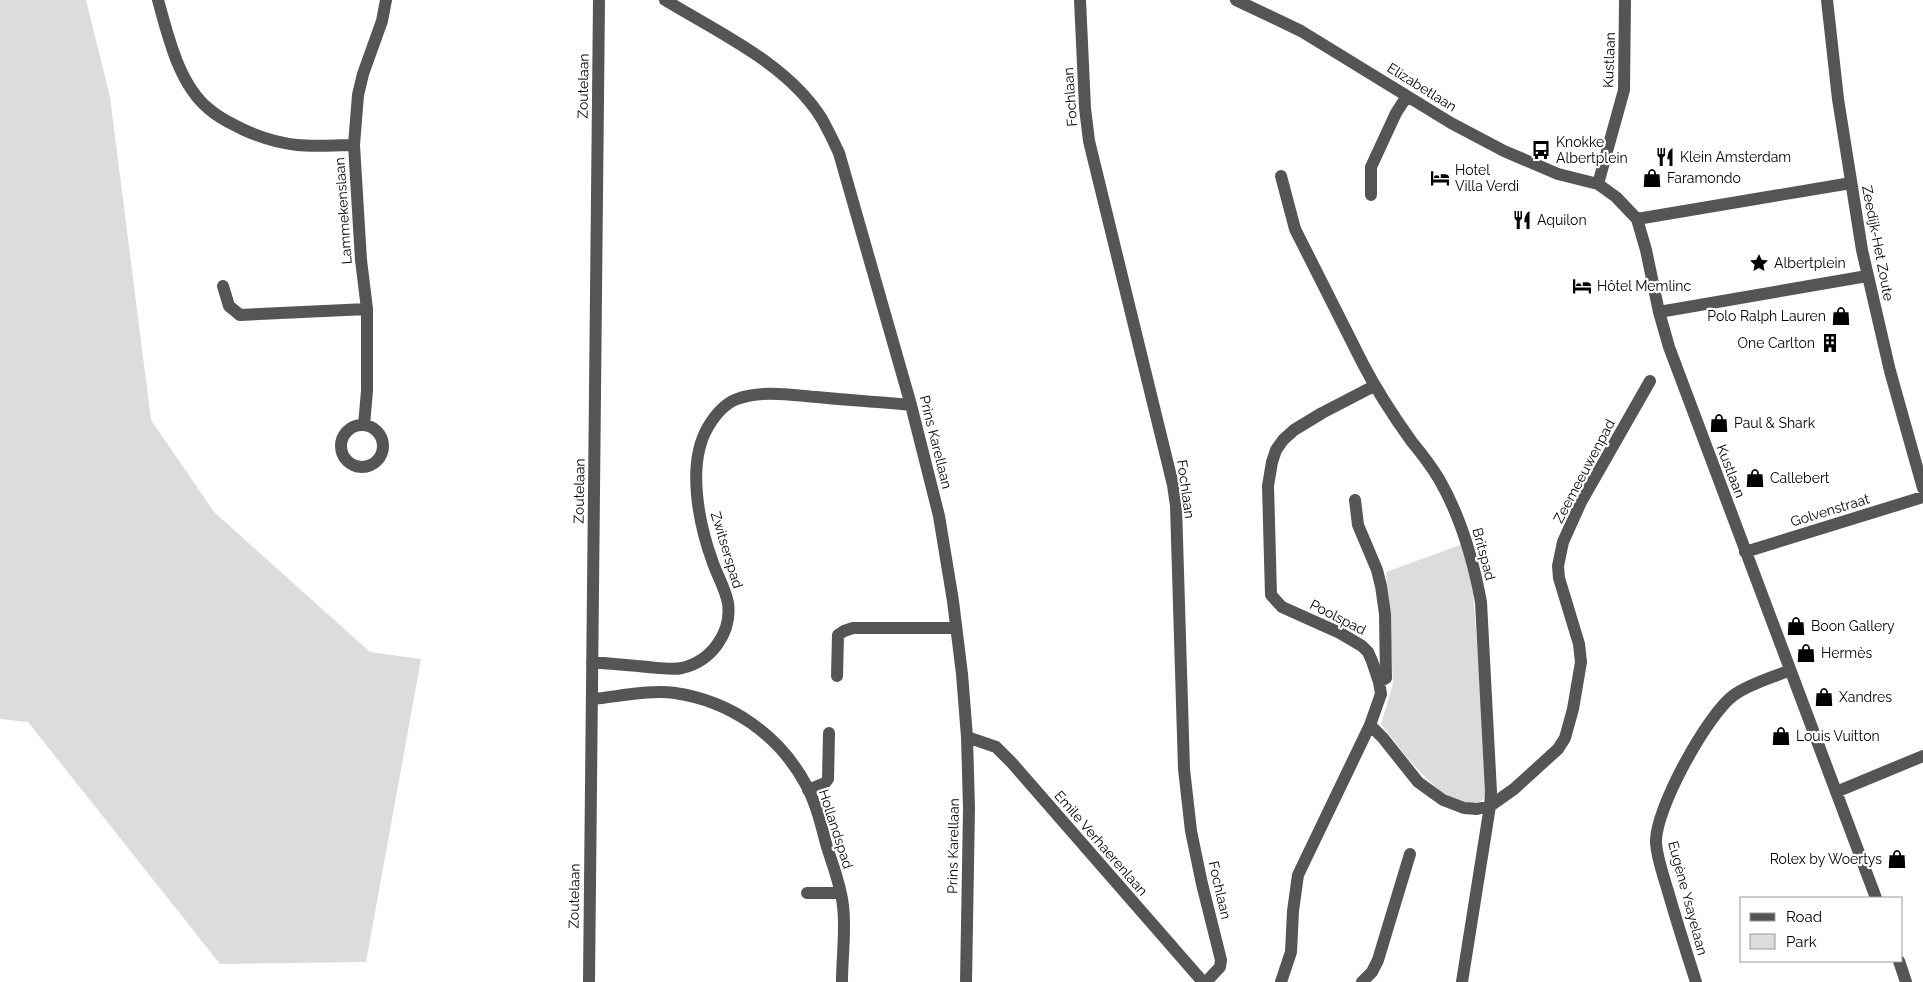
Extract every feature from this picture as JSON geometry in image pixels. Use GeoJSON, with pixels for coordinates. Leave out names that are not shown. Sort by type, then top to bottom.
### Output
{"type":"FeatureCollection","features":[{"type":"Feature","properties":{"kind":"street"},"geometry":{"type":"LineString","coordinates":[[158,0],[173,51],[192,90],[220,118],[247,132],[279,142],[311,146],[354,145]]}},
{"type":"Feature","properties":{"kind":"street","name":"Lammekenslaan"},"geometry":{"type":"LineString","coordinates":[[364,425],[367,390],[367,309],[360,260],[354,145],[358,95],[380,28],[386,0]]}},
{"type":"Feature","properties":{"kind":"street","name":"Zoutelaan"},"geometry":{"type":"LineString","coordinates":[[588,982],[599,0]]}},
{"type":"Feature","properties":{"kind":"street","name":"Prins Karellaan"},"geometry":{"type":"LineString","coordinates":[[666,0],[780,72],[802,94],[822,119],[840,153],[911,405],[939,516],[956,628],[967,737],[969,808],[966,982]]}},
{"type":"Feature","properties":{"kind":"street","name":"Fochlaan"},"geometry":{"type":"LineString","coordinates":[[1080,0],[1085,108],[1089,141],[1174,492],[1186,796],[1202,884],[1220,960],[1220,967],[1205,982]]}},
{"type":"Feature","properties":{"kind":"street","name":"Elizabetlaan"},"geometry":{"type":"LineString","coordinates":[[1236,0],[1301,31],[1451,123],[1504,151],[1558,174],[1598,184]]}},
{"type":"Feature","properties":{"kind":"street","name":"Kustlaan"},"geometry":{"type":"LineString","coordinates":[[1625,0],[1624,90],[1598,184],[1616,197],[1637,219],[1669,347],[1876,897]]}},
{"type":"Feature","properties":{"kind":"street","name":"Zeedijk-Het Zoute"},"geometry":{"type":"LineString","coordinates":[[1827,0],[1838,100],[1867,276],[1890,371],[1923,488]]}},
{"type":"Feature","properties":{"kind":"street"},"geometry":{"type":"LineString","coordinates":[[1371,195],[1372,167],[1396,113],[1407,96]]}},
{"type":"Feature","properties":{"kind":"street","name":"Britspad"},"geometry":{"type":"LineString","coordinates":[[1282,176],[1295,229],[1374,386],[1438,477],[1459,518],[1468,544],[1481,602],[1490,748],[1490,806],[1462,982]]}},
{"type":"Feature","properties":{"kind":"street"},"geometry":{"type":"LineString","coordinates":[[1637,219],[1851,183]]}},
{"type":"Feature","properties":{"kind":"street"},"geometry":{"type":"LineString","coordinates":[[1659,312],[1867,276]]}},
{"type":"Feature","properties":{"kind":"street"},"geometry":{"type":"LineString","coordinates":[[223,286],[229,306],[240,315],[367,309]]}},
{"type":"Feature","properties":{"kind":"street","name":"Zeemeeuwenpad"},"geometry":{"type":"LineString","coordinates":[[1490,806],[1514,789],[1539,767],[1558,749],[1566,738],[1581,662],[1579,644],[1559,578],[1558,566],[1563,542],[1581,502],[1650,380]]}},
{"type":"Feature","properties":{"kind":"street","name":"Poolspad"},"geometry":{"type":"LineString","coordinates":[[1281,982],[1291,952],[1293,911],[1298,875],[1370,725],[1381,694],[1379,682],[1368,652],[1362,646],[1340,632],[1282,607],[1271,595],[1268,486],[1272,462],[1276,450],[1283,440],[1294,430],[1322,413],[1374,386]]}},
{"type":"Feature","properties":{"kind":"street","name":"Zwitserspad"},"geometry":{"type":"LineString","coordinates":[[592,662],[681,668],[700,661],[708,655],[724,634],[728,604],[725,590],[706,541],[697,496],[697,469],[699,448],[704,432],[714,416],[725,406],[736,400],[764,394],[911,405]]}},
{"type":"Feature","properties":{"kind":"street","name":"Golvenstraat"},"geometry":{"type":"LineString","coordinates":[[1745,552],[1923,497]]}},
{"type":"Feature","properties":{"kind":"street"},"geometry":{"type":"LineString","coordinates":[[1355,500],[1358,525],[1378,570],[1384,604],[1386,678],[1379,682]]}},
{"type":"Feature","properties":{"kind":"street"},"geometry":{"type":"LineString","coordinates":[[837,676],[838,635],[844,631],[853,628],[956,628]]}},
{"type":"Feature","properties":{"kind":"street","name":"Eugène Ysayelaan"},"geometry":{"type":"LineString","coordinates":[[1696,982],[1675,916],[1656,843],[1662,815],[1676,781],[1702,734],[1722,707],[1735,694],[1790,670]]}},
{"type":"Feature","properties":{"kind":"street","name":"Hollandspad"},"geometry":{"type":"LineString","coordinates":[[592,699],[674,692],[722,706],[759,728],[778,744],[792,763],[814,804],[840,891],[843,906],[842,982]]}},
{"type":"Feature","properties":{"kind":"street"},"geometry":{"type":"LineString","coordinates":[[1370,725],[1383,738],[1418,782],[1443,800],[1464,808],[1477,809],[1490,806]]}},
{"type":"Feature","properties":{"kind":"street"},"geometry":{"type":"LineString","coordinates":[[808,790],[825,783],[828,779],[829,733]]}},
{"type":"Feature","properties":{"kind":"street","name":"Emile Verhaerenlaan"},"geometry":{"type":"LineString","coordinates":[[967,737],[996,747],[1012,762],[1205,982]]}},
{"type":"Feature","properties":{"kind":"street"},"geometry":{"type":"LineString","coordinates":[[1836,792],[1923,756]]}},
{"type":"Feature","properties":{"kind":"street"},"geometry":{"type":"LineString","coordinates":[[1362,982],[1372,972],[1378,960],[1410,854]]}},
{"type":"Feature","properties":{"kind":"street"},"geometry":{"type":"LineString","coordinates":[[807,892],[834,893],[840,891]]}},
{"type":"Feature","properties":{"kind":"street"},"geometry":{"type":"LineString","coordinates":[[1899,962],[1906,982]]}},
{"type":"Feature","properties":{"kind":"green space"},"geometry":{"type":"Polygon","coordinates":[[[0,0],[86,0],[110,97],[151,420],[214,512],[370,652],[421,659],[366,962],[220,964],[28,722],[0,719],[0,0]]]}},
{"type":"Feature","properties":{"kind":"green space"},"geometry":{"type":"Polygon","coordinates":[[[1463,544],[1473,593],[1486,758],[1485,795],[1477,803],[1458,801],[1445,794],[1420,772],[1381,724],[1393,684],[1386,572],[1463,544]]]}},
{"type":"Feature","properties":{"kind":"place","name":"Knokke Albertplein"},"geometry":{"type":"Point","coordinates":[1541,150]}},
{"type":"Feature","properties":{"kind":"place","name":"Klein Amsterdam"},"geometry":{"type":"Point","coordinates":[1665,157]}},
{"type":"Feature","properties":{"kind":"place","name":"Hotel Villa Verdi"},"geometry":{"type":"Point","coordinates":[1440,178]}},
{"type":"Feature","properties":{"kind":"place","name":"Faramondo"},"geometry":{"type":"Point","coordinates":[1652,178]}},
{"type":"Feature","properties":{"kind":"place","name":"Aquilon"},"geometry":{"type":"Point","coordinates":[1522,220]}},
{"type":"Feature","properties":{"kind":"place","name":"Albertplein"},"geometry":{"type":"Point","coordinates":[1759,263]}},
{"type":"Feature","properties":{"kind":"place","name":"Hôtel Memlinc"},"geometry":{"type":"Point","coordinates":[1582,286]}},
{"type":"Feature","properties":{"kind":"place","name":"Polo Ralph Lauren"},"geometry":{"type":"Point","coordinates":[1841,316]}},
{"type":"Feature","properties":{"kind":"place","name":"One Carlton"},"geometry":{"type":"Point","coordinates":[1830,343]}},
{"type":"Feature","properties":{"kind":"place","name":"Paul & Shark"},"geometry":{"type":"Point","coordinates":[1719,423]}},
{"type":"Feature","properties":{"kind":"place","name":"Callebert"},"geometry":{"type":"Point","coordinates":[1755,478]}},
{"type":"Feature","properties":{"kind":"place","name":"Boon Gallery"},"geometry":{"type":"Point","coordinates":[1796,626]}},
{"type":"Feature","properties":{"kind":"place","name":"Hermès"},"geometry":{"type":"Point","coordinates":[1806,653]}},
{"type":"Feature","properties":{"kind":"place","name":"Xandres"},"geometry":{"type":"Point","coordinates":[1824,697]}},
{"type":"Feature","properties":{"kind":"place","name":"Louis Vuitton"},"geometry":{"type":"Point","coordinates":[1781,736]}},
{"type":"Feature","properties":{"kind":"place","name":"Rolex by Woertys"},"geometry":{"type":"Point","coordinates":[1897,859]}}]}
